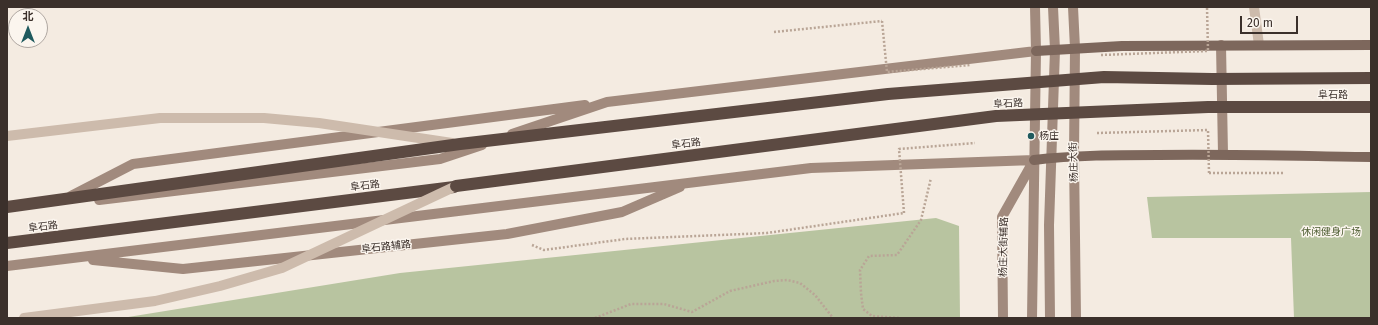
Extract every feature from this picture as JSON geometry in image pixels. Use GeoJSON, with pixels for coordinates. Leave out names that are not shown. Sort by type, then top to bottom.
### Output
{"type":"FeatureCollection","features":[{"type":"Feature","properties":{"kind":"highway","name":"阜石路"},"geometry":{"type":"LineString","coordinates":[[7,207],[460,144],[888,94],[1096,78],[1371,78]]}},
{"type":"Feature","properties":{"kind":"highway","name":"阜石路"},"geometry":{"type":"LineString","coordinates":[[7,243],[996,116],[1208,107],[1371,107]]}},
{"type":"Feature","properties":{"kind":"main road"},"geometry":{"type":"LineString","coordinates":[[1032,318],[1036,51],[1035,7]]}},
{"type":"Feature","properties":{"kind":"main road"},"geometry":{"type":"LineString","coordinates":[[1050,318],[1050,225],[1055,50],[1053,7]]}},
{"type":"Feature","properties":{"kind":"main road","name":"杨庄大街"},"geometry":{"type":"LineString","coordinates":[[1073,7],[1075,48],[1074,158],[1076,318]]}},
{"type":"Feature","properties":{"kind":"main road"},"geometry":{"type":"LineString","coordinates":[[1221,45],[1223,154]]}},
{"type":"Feature","properties":{"kind":"main road","name":"阜石路"},"geometry":{"type":"LineString","coordinates":[[7,211],[440,159],[607,102],[1036,51],[1075,48],[1122,46],[1371,45]]}},
{"type":"Feature","properties":{"kind":"main road"},"geometry":{"type":"LineString","coordinates":[[53,206],[133,164],[607,102]]}},
{"type":"Feature","properties":{"kind":"main road"},"geometry":{"type":"LineString","coordinates":[[7,266],[811,168],[1034,160],[1124,155],[1223,154],[1371,157]]}},
{"type":"Feature","properties":{"kind":"main road","name":"杨庄大街辅路"},"geometry":{"type":"LineString","coordinates":[[1003,318],[1002,216],[1034,160]]}},
{"type":"Feature","properties":{"kind":"main road","name":"阜石路辅路"},"geometry":{"type":"LineString","coordinates":[[76,258],[183,269],[507,234],[622,212],[689,183]]}},
{"type":"Feature","properties":{"kind":"street"},"geometry":{"type":"LineString","coordinates":[[1254,7],[1259,45]]}},
{"type":"Feature","properties":{"kind":"street"},"geometry":{"type":"LineString","coordinates":[[7,136],[160,118],[264,118],[319,123],[460,144]]}},
{"type":"Feature","properties":{"kind":"street"},"geometry":{"type":"LineString","coordinates":[[24,318],[155,301],[220,286],[282,268],[456,186]]}},
{"type":"Feature","properties":{"kind":"path"},"geometry":{"type":"LineString","coordinates":[[1101,54],[1208,51],[1207,7]]}},
{"type":"Feature","properties":{"kind":"path"},"geometry":{"type":"LineString","coordinates":[[774,32],[882,20],[887,72],[971,65]]}},
{"type":"Feature","properties":{"kind":"path"},"geometry":{"type":"LineString","coordinates":[[1097,133],[1208,130],[1209,173],[1285,173]]}},
{"type":"Feature","properties":{"kind":"path"},"geometry":{"type":"LineString","coordinates":[[544,250],[625,239],[767,233],[904,213],[899,149],[975,143]]}},
{"type":"Feature","properties":{"kind":"path"},"geometry":{"type":"LineString","coordinates":[[899,318],[872,316],[863,309],[860,270],[869,256],[897,255],[921,220],[934,164]]}},
{"type":"Feature","properties":{"kind":"path"},"geometry":{"type":"LineString","coordinates":[[595,318],[631,304],[664,304],[692,312],[730,291],[774,281],[787,280],[800,283],[815,295],[833,318]]}},
{"type":"Feature","properties":{"kind":"green space","name":"休闲健身广场"},"geometry":{"type":"Polygon","coordinates":[[[1371,192],[1371,318],[1294,318],[1291,238],[1152,238],[1147,197],[1371,192]]]}},
{"type":"Feature","properties":{"kind":"green space"},"geometry":{"type":"Polygon","coordinates":[[[936,218],[959,226],[960,318],[122,318],[400,273],[936,218]]]}},
{"type":"Feature","properties":{"kind":"place","name":"杨庄"},"geometry":{"type":"Point","coordinates":[1031,136]}}]}
